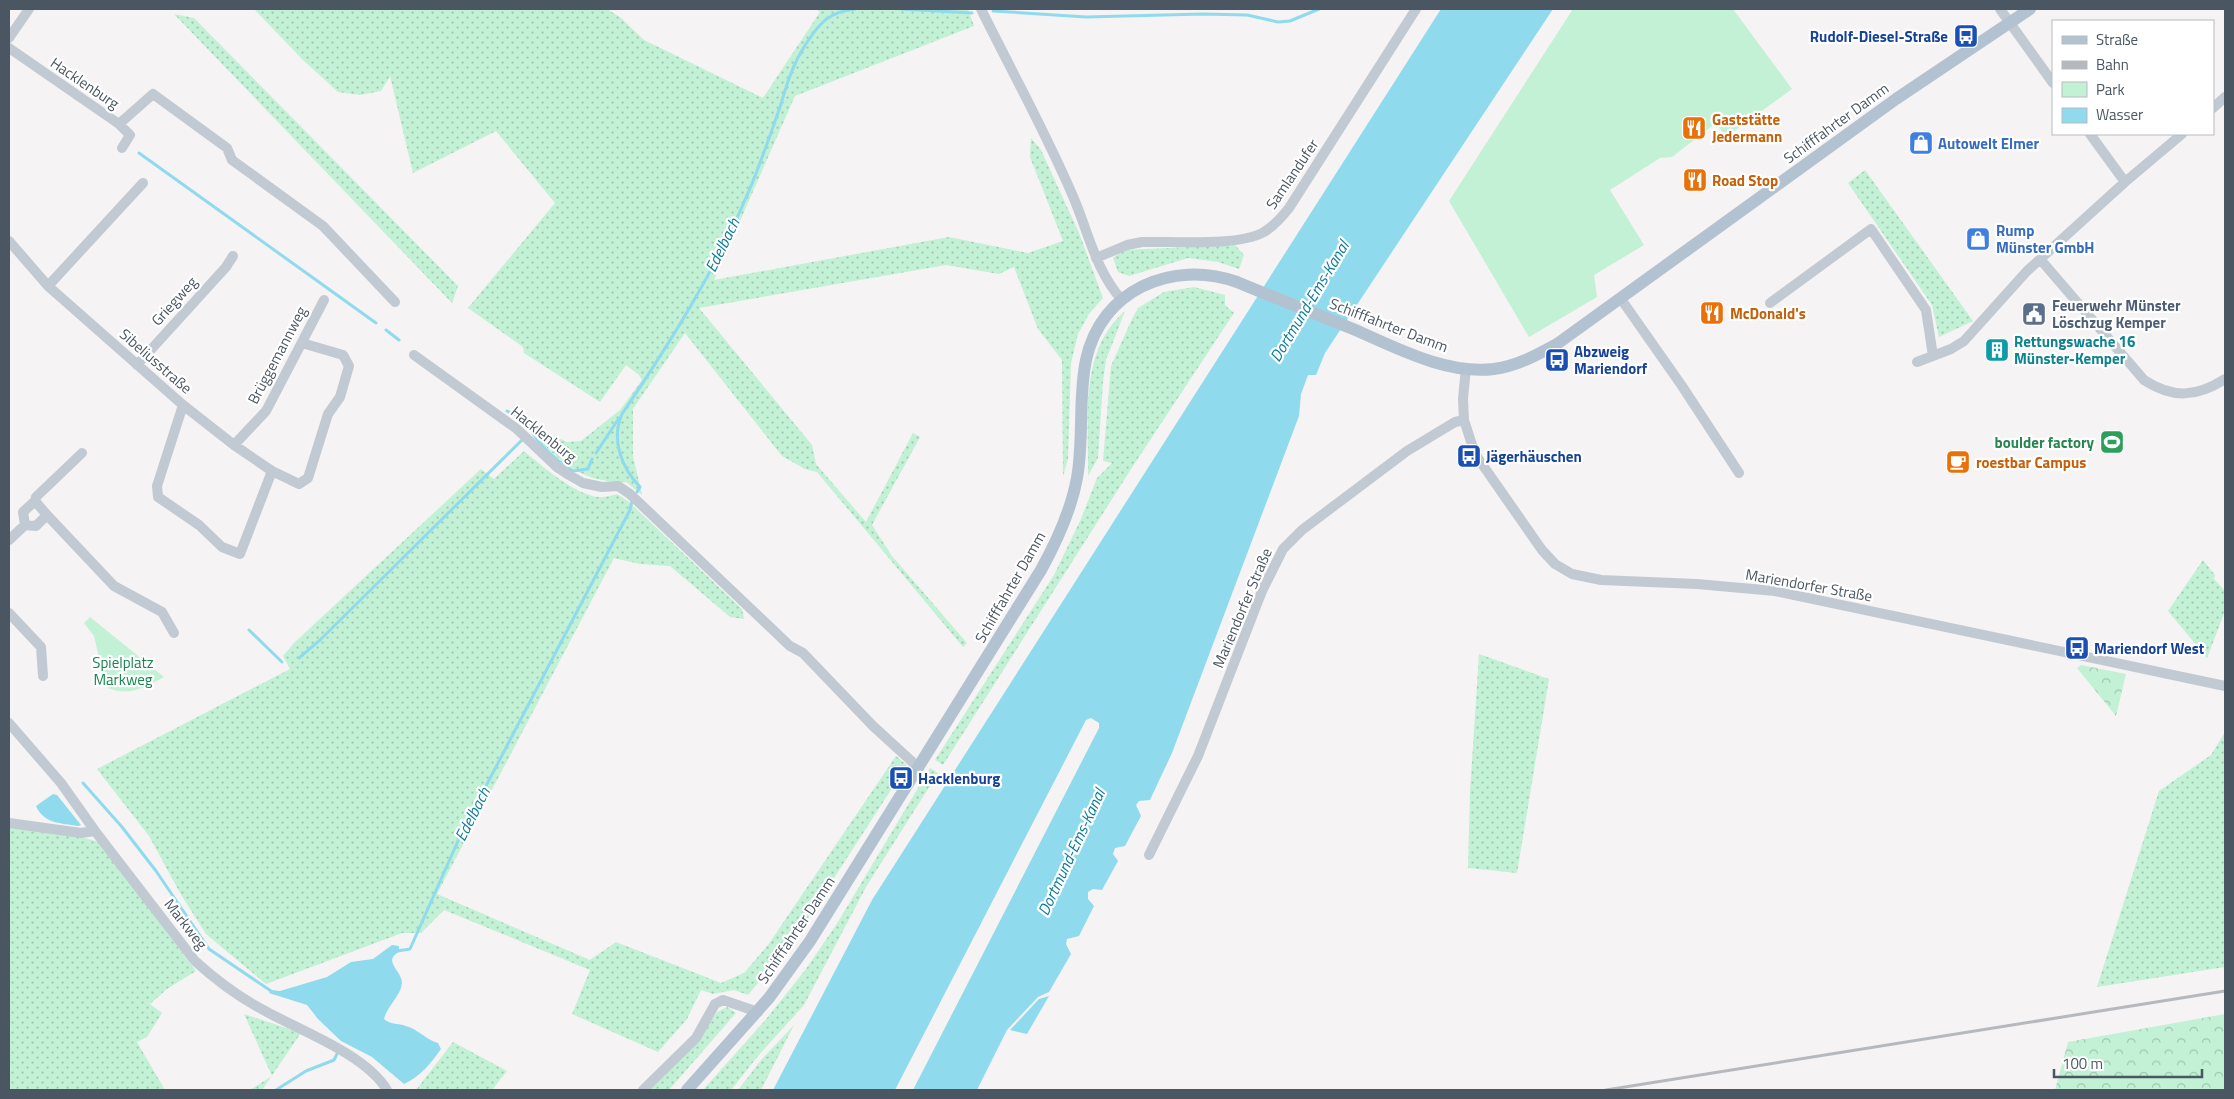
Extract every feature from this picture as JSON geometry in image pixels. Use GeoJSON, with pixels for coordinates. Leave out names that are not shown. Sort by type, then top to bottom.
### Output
{"type":"FeatureCollection","features":[{"type":"Feature","properties":{"kind":"main road","name":"Schifffahrter Damm"},"geometry":{"type":"LineString","coordinates":[[687,1090],[758,1012],[810,941],[1041,570],[1055,544],[1070,506],[1077,480],[1082,447],[1084,371],[1088,350],[1102,324],[1122,300],[1152,281],[1181,273],[1216,275],[1249,286],[1430,360],[1466,368],[1492,369],[1513,365],[1557,344],[1896,99],[2030,9]]}},
{"type":"Feature","properties":{"kind":"street"},"geometry":{"type":"LineString","coordinates":[[9,38],[29,9]]}},
{"type":"Feature","properties":{"kind":"street"},"geometry":{"type":"LineString","coordinates":[[981,9],[1073,195],[1096,258],[1115,292],[1122,300]]}},
{"type":"Feature","properties":{"kind":"street","name":"Samlandufer"},"geometry":{"type":"LineString","coordinates":[[1096,258],[1127,245],[1142,242],[1236,240],[1263,233],[1276,224],[1289,208],[1416,9]]}},
{"type":"Feature","properties":{"kind":"street"},"geometry":{"type":"LineString","coordinates":[[2000,9],[2052,82]]}},
{"type":"Feature","properties":{"kind":"street","name":"Hacklenburg"},"geometry":{"type":"LineString","coordinates":[[9,48],[120,124],[130,135],[122,148]]}},
{"type":"Feature","properties":{"kind":"street"},"geometry":{"type":"LineString","coordinates":[[120,124],[153,94],[227,148],[232,160],[323,226],[395,302]]}},
{"type":"Feature","properties":{"kind":"street"},"geometry":{"type":"LineString","coordinates":[[2214,107],[2225,97]]}},
{"type":"Feature","properties":{"kind":"street"},"geometry":{"type":"LineString","coordinates":[[2091,135],[2124,182]]}},
{"type":"Feature","properties":{"kind":"street"},"geometry":{"type":"LineString","coordinates":[[1916,362],[1951,349],[1964,341],[2040,259],[2124,182],[2181,135]]}},
{"type":"Feature","properties":{"kind":"street"},"geometry":{"type":"LineString","coordinates":[[48,286],[143,183]]}},
{"type":"Feature","properties":{"kind":"street"},"geometry":{"type":"LineString","coordinates":[[1770,303],[1871,229],[1926,310],[1934,356]]}},
{"type":"Feature","properties":{"kind":"street","name":"Sibeliusstraße"},"geometry":{"type":"LineString","coordinates":[[9,241],[48,286],[183,405],[234,445],[272,471],[299,484],[308,478],[328,414],[340,397],[349,366],[343,355],[302,343]]}},
{"type":"Feature","properties":{"kind":"street","name":"Griegweg"},"geometry":{"type":"LineString","coordinates":[[137,364],[226,267],[233,256]]}},
{"type":"Feature","properties":{"kind":"street"},"geometry":{"type":"LineString","coordinates":[[2040,259],[2144,380],[2150,384],[2168,392],[2190,394],[2214,386],[2225,379]]}},
{"type":"Feature","properties":{"kind":"street"},"geometry":{"type":"LineString","coordinates":[[1621,298],[1739,473]]}},
{"type":"Feature","properties":{"kind":"street","name":"Brüggemannweg"},"geometry":{"type":"LineString","coordinates":[[234,445],[266,412],[324,300]]}},
{"type":"Feature","properties":{"kind":"street","name":"Hacklenburg"},"geometry":{"type":"LineString","coordinates":[[414,355],[517,429],[557,467],[569,475],[583,483],[602,487],[618,486],[623,488],[790,646],[803,653],[873,726],[919,768]]}},
{"type":"Feature","properties":{"kind":"street","name":"Mariendorfer Straße"},"geometry":{"type":"LineString","coordinates":[[1466,368],[1463,399],[1464,420],[1475,454],[1549,558],[1572,574],[1601,580],[1697,584],[1775,591],[2225,686]]}},
{"type":"Feature","properties":{"kind":"street"},"geometry":{"type":"LineString","coordinates":[[183,405],[157,486],[158,497],[199,525],[222,548],[240,554],[272,471]]}},
{"type":"Feature","properties":{"kind":"street","name":"Mariendorfer Straße"},"geometry":{"type":"LineString","coordinates":[[1149,855],[1198,756],[1262,591],[1283,549],[1302,530],[1407,451],[1455,422],[1464,420]]}},
{"type":"Feature","properties":{"kind":"street"},"geometry":{"type":"LineString","coordinates":[[25,525],[23,512],[82,453]]}},
{"type":"Feature","properties":{"kind":"street"},"geometry":{"type":"LineString","coordinates":[[35,502],[114,586],[162,612],[174,633]]}},
{"type":"Feature","properties":{"kind":"street"},"geometry":{"type":"LineString","coordinates":[[9,540],[25,525],[36,526],[47,515]]}},
{"type":"Feature","properties":{"kind":"street"},"geometry":{"type":"LineString","coordinates":[[9,613],[40,647],[42,676]]}},
{"type":"Feature","properties":{"kind":"street","name":"Markweg"},"geometry":{"type":"LineString","coordinates":[[9,722],[61,783],[94,830],[195,961],[214,978],[266,1011],[320,1039],[365,1066],[387,1090]]}},
{"type":"Feature","properties":{"kind":"street"},"geometry":{"type":"LineString","coordinates":[[9,823],[81,833],[94,830]]}},
{"type":"Feature","properties":{"kind":"street"},"geometry":{"type":"LineString","coordinates":[[643,1090],[696,1038],[715,1004],[724,1000],[758,1012]]}},
{"type":"Feature","properties":{"kind":"green space"},"geometry":{"type":"Polygon","coordinates":[[[254,9],[607,9],[621,18],[644,40],[763,98],[820,12],[816,9],[968,9],[974,26],[795,96],[714,280],[949,237],[1028,253],[1063,241],[1030,157],[1031,138],[1041,150],[1079,233],[1103,298],[1089,314],[1078,334],[1071,363],[1068,458],[1063,477],[1062,360],[1038,329],[1014,267],[999,274],[946,265],[699,308],[812,445],[816,464],[866,522],[913,433],[920,437],[872,525],[892,556],[967,643],[963,647],[817,472],[805,469],[782,456],[685,333],[633,409],[633,456],[642,495],[626,482],[596,479],[584,474],[572,468],[551,452],[529,431],[535,427],[567,442],[581,441],[620,410],[642,380],[639,375],[626,365],[600,402],[524,353],[523,347],[468,308],[555,203],[496,131],[413,173],[390,76],[381,91],[360,95],[338,92],[303,60],[254,9]]]}},
{"type":"Feature","properties":{"kind":"green space"},"geometry":{"type":"Polygon","coordinates":[[[1573,9],[1733,9],[1792,89],[1726,137],[1716,123],[1672,157],[1660,158],[1610,190],[1644,245],[1594,275],[1597,297],[1529,337],[1449,201],[1573,9]]]}},
{"type":"Feature","properties":{"kind":"green space"},"geometry":{"type":"Polygon","coordinates":[[[174,14],[194,18],[458,286],[452,303],[174,14]]]}},
{"type":"Feature","properties":{"kind":"green space"},"geometry":{"type":"Polygon","coordinates":[[[1865,170],[1973,321],[1939,337],[1932,305],[1848,183],[1865,170]]]}},
{"type":"Feature","properties":{"kind":"green space"},"geometry":{"type":"Polygon","coordinates":[[[1235,245],[1244,255],[1239,269],[1218,262],[1188,258],[1129,276],[1118,272],[1113,258],[1123,250],[1235,245]]]}},
{"type":"Feature","properties":{"kind":"green space"},"geometry":{"type":"Polygon","coordinates":[[[1194,287],[1225,295],[1225,305],[1234,313],[1133,466],[943,765],[935,760],[1054,575],[1081,519],[1097,478],[1112,463],[1103,461],[1111,366],[1131,321],[1138,308],[1164,292],[1194,287]]]}},
{"type":"Feature","properties":{"kind":"green space"},"geometry":{"type":"Polygon","coordinates":[[[1125,311],[1106,360],[1098,458],[1088,476],[1089,388],[1093,366],[1100,346],[1110,327],[1125,311]]]}},
{"type":"Feature","properties":{"kind":"green space"},"geometry":{"type":"Polygon","coordinates":[[[524,451],[579,491],[598,497],[617,494],[629,502],[742,609],[744,619],[730,617],[670,566],[640,564],[614,558],[437,894],[590,960],[616,942],[721,983],[744,973],[768,945],[896,756],[907,765],[794,940],[748,995],[734,990],[713,994],[701,990],[687,1019],[658,1052],[572,1014],[590,970],[444,910],[421,933],[402,933],[266,984],[206,934],[180,893],[149,836],[97,769],[290,669],[283,656],[294,643],[481,469],[494,479],[524,451]]]}},
{"type":"Feature","properties":{"kind":"green space"},"geometry":{"type":"Polygon","coordinates":[[[2203,560],[2215,575],[2214,579],[2225,591],[2225,611],[2207,658],[2168,611],[2203,560]]]}},
{"type":"Feature","properties":{"kind":"green space","name":"Spielplatz Markweg"},"geometry":{"type":"Polygon","coordinates":[[[90,617],[164,677],[137,690],[116,691],[108,688],[105,683],[94,636],[84,623],[90,617]]]}},
{"type":"Feature","properties":{"kind":"green space"},"geometry":{"type":"Polygon","coordinates":[[[1479,654],[1549,679],[1517,873],[1468,868],[1470,792],[1479,654]]]}},
{"type":"Feature","properties":{"kind":"green space"},"geometry":{"type":"Polygon","coordinates":[[[2081,665],[2126,674],[2116,716],[2077,668],[2081,665]]]}},
{"type":"Feature","properties":{"kind":"green space"},"geometry":{"type":"Polygon","coordinates":[[[2225,732],[2225,967],[2097,987],[2159,791],[2211,755],[2225,732]]]}},
{"type":"Feature","properties":{"kind":"green space"},"geometry":{"type":"Polygon","coordinates":[[[930,768],[938,773],[866,887],[804,1005],[758,1056],[731,1090],[703,1090],[767,1018],[806,969],[838,922],[930,768]]]}},
{"type":"Feature","properties":{"kind":"green space"},"geometry":{"type":"Polygon","coordinates":[[[9,826],[81,837],[99,842],[196,971],[167,989],[150,1004],[162,1013],[147,1037],[137,1042],[165,1090],[9,1090],[9,826]]]}},
{"type":"Feature","properties":{"kind":"green space"},"geometry":{"type":"Polygon","coordinates":[[[727,1007],[736,1013],[669,1090],[648,1090],[698,1040],[717,1012],[727,1007]]]}},
{"type":"Feature","properties":{"kind":"green space"},"geometry":{"type":"Polygon","coordinates":[[[244,1014],[301,1033],[272,1076],[244,1014]]]}},
{"type":"Feature","properties":{"kind":"green space"},"geometry":{"type":"Polygon","coordinates":[[[2225,1014],[2224,1090],[2055,1090],[2068,1042],[2225,1014]]]}},
{"type":"Feature","properties":{"kind":"green space"},"geometry":{"type":"Polygon","coordinates":[[[794,1025],[761,1090],[738,1090],[762,1059],[794,1025]]]}},
{"type":"Feature","properties":{"kind":"green space"},"geometry":{"type":"Polygon","coordinates":[[[453,1042],[507,1071],[492,1090],[416,1090],[453,1042]]]}},
{"type":"Feature","properties":{"kind":"green space"},"geometry":{"type":"Polygon","coordinates":[[[271,1076],[262,1090],[250,1090],[271,1076]]]}},
{"type":"Feature","properties":{"kind":"water","name":"Dortmund-Ems-Kanal"},"geometry":{"type":"Polygon","coordinates":[[[1441,9],[1553,9],[1325,353],[1316,375],[1308,375],[1301,394],[1299,416],[1172,753],[1150,800],[1139,801],[1136,805],[1141,816],[1125,846],[1115,848],[1113,854],[1118,861],[1102,890],[1093,889],[1088,892],[1088,899],[1094,906],[1079,936],[1067,939],[1066,944],[1071,954],[1049,992],[1038,997],[1007,1030],[977,1090],[913,1090],[1099,728],[1099,723],[1091,718],[1086,720],[895,1090],[773,1090],[872,900],[1441,9]]]}},
{"type":"Feature","properties":{"kind":"water"},"geometry":{"type":"Polygon","coordinates":[[[53,794],[57,795],[81,825],[54,822],[39,812],[36,806],[53,794]]]}},
{"type":"Feature","properties":{"kind":"water"},"geometry":{"type":"Polygon","coordinates":[[[392,945],[399,946],[399,952],[394,955],[392,963],[402,983],[384,1019],[410,1027],[438,1043],[441,1049],[420,1074],[404,1084],[372,1057],[341,1041],[318,1019],[307,1005],[269,993],[271,990],[280,991],[327,977],[351,962],[373,959],[392,945]]]}},
{"type":"Feature","properties":{"kind":"water"},"geometry":{"type":"Polygon","coordinates":[[[1049,996],[1027,1034],[1010,1030],[1039,999],[1049,996]]]}},
{"type":"Feature","properties":{"kind":"waterway","name":"Edelbach"},"geometry":{"type":"LineString","coordinates":[[637,492],[640,487],[623,462],[618,443],[619,424],[622,414],[691,306],[735,222],[772,129],[790,75],[801,52],[826,19],[846,10],[855,9]]}},
{"type":"Feature","properties":{"kind":"waterway","name":"Edelbach"},"geometry":{"type":"LineString","coordinates":[[901,9],[972,13]]}},
{"type":"Feature","properties":{"kind":"waterway","name":"Edelbach"},"geometry":{"type":"LineString","coordinates":[[993,11],[1086,17],[1203,14],[1247,15],[1278,22],[1290,21],[1319,9]]}},
{"type":"Feature","properties":{"kind":"waterway"},"geometry":{"type":"LineString","coordinates":[[139,153],[376,323]]}},
{"type":"Feature","properties":{"kind":"waterway"},"geometry":{"type":"LineString","coordinates":[[386,330],[399,340]]}},
{"type":"Feature","properties":{"kind":"waterway"},"geometry":{"type":"LineString","coordinates":[[507,411],[528,422],[530,429],[540,443],[560,462],[573,471],[588,469],[592,459]]}},
{"type":"Feature","properties":{"kind":"waterway"},"geometry":{"type":"LineString","coordinates":[[596,453],[619,418]]}},
{"type":"Feature","properties":{"kind":"waterway"},"geometry":{"type":"LineString","coordinates":[[299,658],[320,640],[523,439]]}},
{"type":"Feature","properties":{"kind":"waterway","name":"Edelbach"},"geometry":{"type":"LineString","coordinates":[[397,951],[410,949],[462,832],[630,510],[632,501]]}},
{"type":"Feature","properties":{"kind":"waterway"},"geometry":{"type":"LineString","coordinates":[[249,630],[282,662]]}},
{"type":"Feature","properties":{"kind":"waterway"},"geometry":{"type":"LineString","coordinates":[[83,783],[122,827],[156,871],[209,949],[274,993]]}},
{"type":"Feature","properties":{"kind":"waterway","name":"Edelbach"},"geometry":{"type":"LineString","coordinates":[[276,1090],[306,1071],[334,1060],[337,1054]]}},
{"type":"Feature","properties":{"kind":"railway"},"geometry":{"type":"LineString","coordinates":[[1606,1090],[2225,991]]}},
{"type":"Feature","properties":{"kind":"place","name":"Rudolf-Diesel-Straße"},"geometry":{"type":"Point","coordinates":[1966,36]}},
{"type":"Feature","properties":{"kind":"place","name":"Gaststätte Jedermann"},"geometry":{"type":"Point","coordinates":[1694,128]}},
{"type":"Feature","properties":{"kind":"place","name":"Autowelt Elmer"},"geometry":{"type":"Point","coordinates":[1921,143]}},
{"type":"Feature","properties":{"kind":"place","name":"Road Stop"},"geometry":{"type":"Point","coordinates":[1695,180]}},
{"type":"Feature","properties":{"kind":"place","name":"Rump Münster GmbH"},"geometry":{"type":"Point","coordinates":[1978,239]}},
{"type":"Feature","properties":{"kind":"place","name":"McDonald's"},"geometry":{"type":"Point","coordinates":[1712,313]}},
{"type":"Feature","properties":{"kind":"place","name":"Feuerwehr Münster Löschzug Kemper"},"geometry":{"type":"Point","coordinates":[2034,314]}},
{"type":"Feature","properties":{"kind":"place","name":"Rettungswache 16 Münster-Kemper"},"geometry":{"type":"Point","coordinates":[1997,350]}},
{"type":"Feature","properties":{"kind":"place","name":"Abzweig Mariendorf"},"geometry":{"type":"Point","coordinates":[1557,360]}},
{"type":"Feature","properties":{"kind":"place","name":"boulder factory"},"geometry":{"type":"Point","coordinates":[2112,442]}},
{"type":"Feature","properties":{"kind":"place","name":"Jägerhäuschen"},"geometry":{"type":"Point","coordinates":[1469,456]}},
{"type":"Feature","properties":{"kind":"place","name":"roestbar Campus"},"geometry":{"type":"Point","coordinates":[1958,462]}},
{"type":"Feature","properties":{"kind":"place","name":"Mariendorf West"},"geometry":{"type":"Point","coordinates":[2077,648]}},
{"type":"Feature","properties":{"kind":"place","name":"Hacklenburg"},"geometry":{"type":"Point","coordinates":[901,778]}}]}
